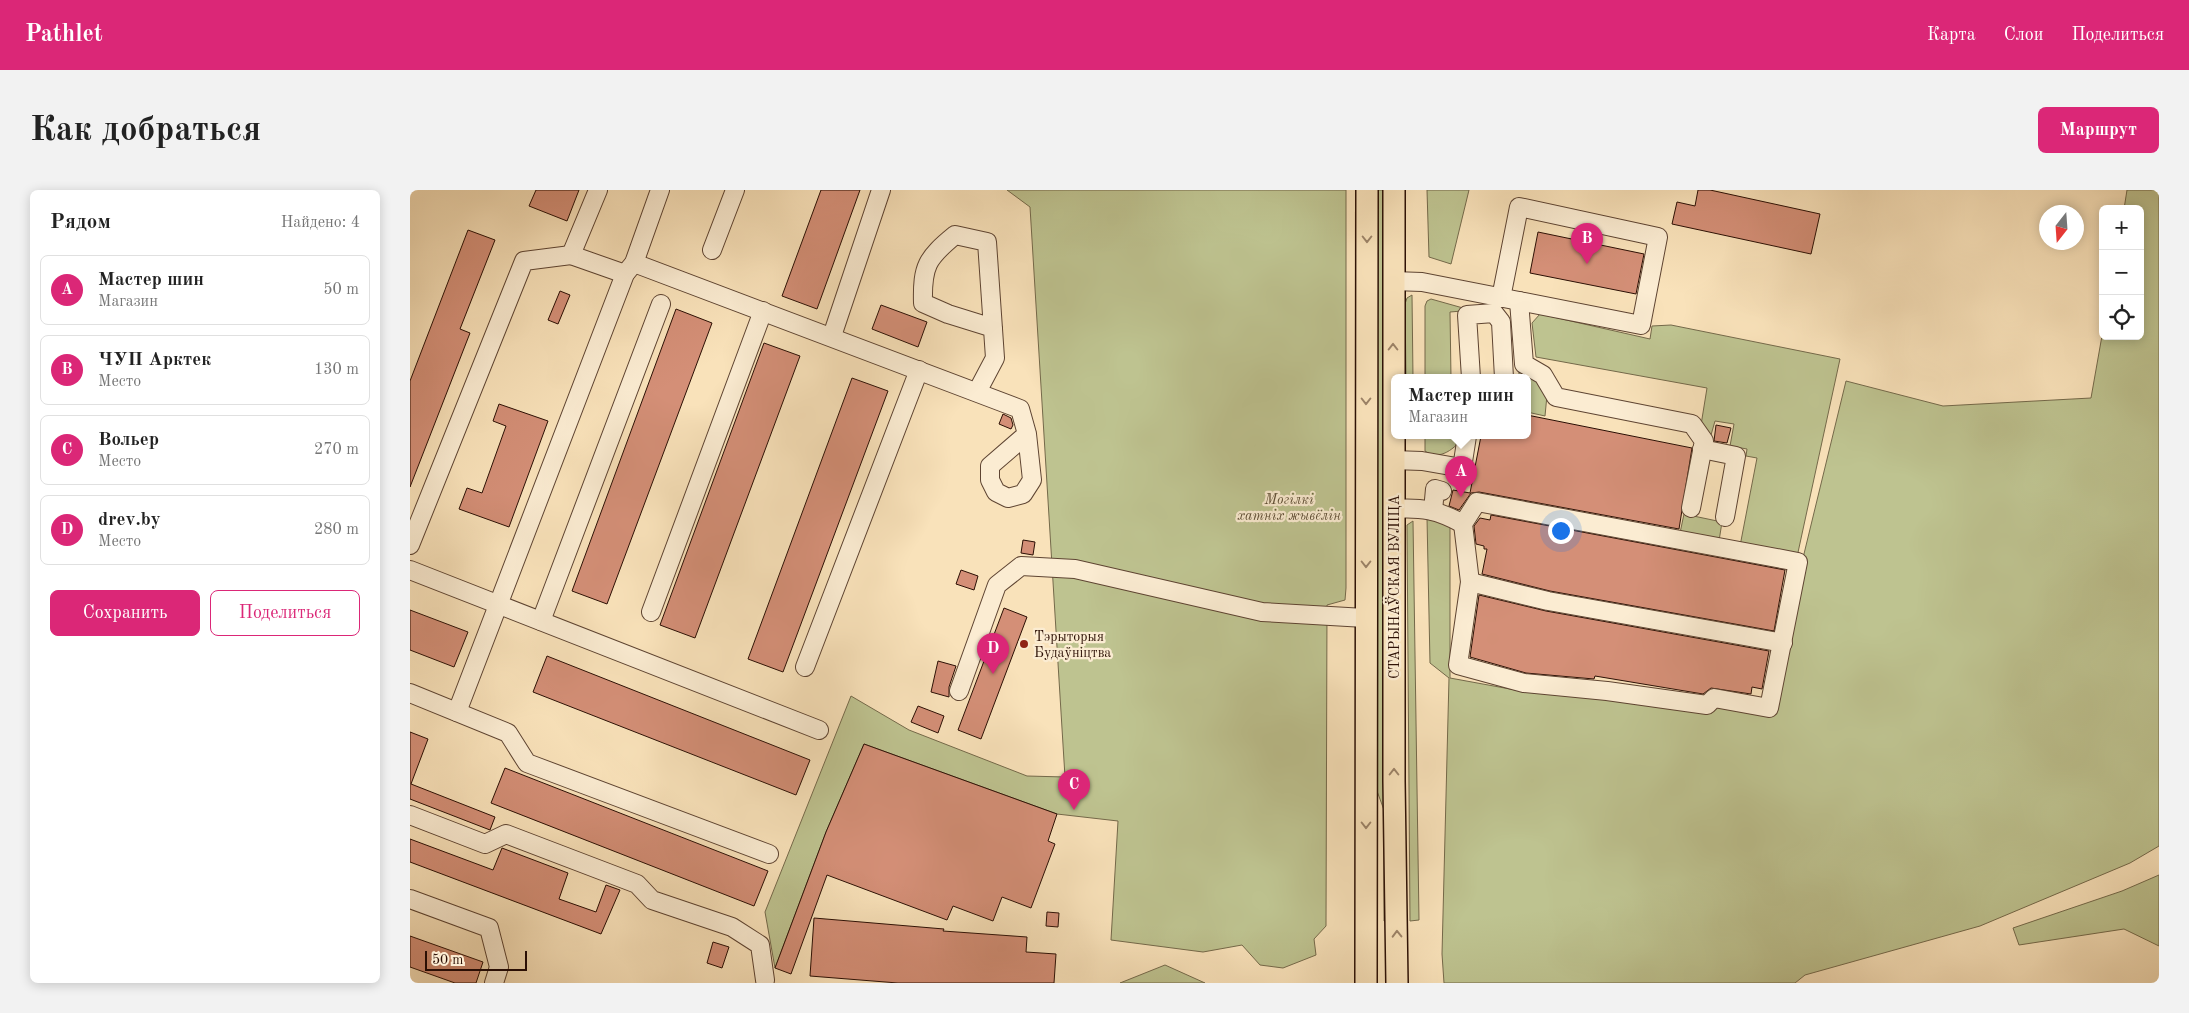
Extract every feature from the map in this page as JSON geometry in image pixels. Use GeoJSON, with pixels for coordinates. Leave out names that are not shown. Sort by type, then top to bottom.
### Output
{"type":"FeatureCollection","features":[{"type":"Feature","properties":{"kind":"main road","name":"СТАРЫНАЎСКАЯ ВУЛІЦА"},"geometry":{"type":"LineString","coordinates":[[1366,983],[1367,190]]}},
{"type":"Feature","properties":{"kind":"main road","name":"СТАРЫНАЎСКАЯ ВУЛІЦА"},"geometry":{"type":"LineString","coordinates":[[1393,374],[1394,190]]}},
{"type":"Feature","properties":{"kind":"main road","name":"СТАРЫНАЎСКАЯ ВУЛІЦА"},"geometry":{"type":"LineString","coordinates":[[1393,439],[1397,983]]}},
{"type":"Feature","properties":{"kind":"lane"},"geometry":{"type":"LineString","coordinates":[[571,256],[598,190]]}},
{"type":"Feature","properties":{"kind":"lane"},"geometry":{"type":"LineString","coordinates":[[456,712],[660,190]]}},
{"type":"Feature","properties":{"kind":"lane"},"geometry":{"type":"LineString","coordinates":[[712,250],[734,190]]}},
{"type":"Feature","properties":{"kind":"lane"},"geometry":{"type":"LineString","coordinates":[[832,336],[881,190]]}},
{"type":"Feature","properties":{"kind":"lane"},"geometry":{"type":"LineString","coordinates":[[1392,281],[1422,282],[1519,302],[1641,325],[1658,237],[1519,207],[1501,298]]}},
{"type":"Feature","properties":{"kind":"lane"},"geometry":{"type":"LineString","coordinates":[[977,392],[995,358],[993,328],[986,242],[955,235],[933,253],[922,279],[923,303],[948,314],[993,328]]}},
{"type":"Feature","properties":{"kind":"lane"},"geometry":{"type":"LineString","coordinates":[[410,545],[524,261],[571,256],[629,269],[763,311],[1020,409],[1027,434]]}},
{"type":"Feature","properties":{"kind":"lane"},"geometry":{"type":"LineString","coordinates":[[1519,302],[1524,364],[1543,375],[1556,397],[1692,424],[1704,441],[1691,508]]}},
{"type":"Feature","properties":{"kind":"lane"},"geometry":{"type":"LineString","coordinates":[[541,621],[661,304]]}},
{"type":"Feature","properties":{"kind":"lane"},"geometry":{"type":"LineString","coordinates":[[651,612],[763,311]]}},
{"type":"Feature","properties":{"kind":"lane"},"geometry":{"type":"LineString","coordinates":[[1470,374],[1466,315],[1494,314],[1501,322],[1504,374]]}},
{"type":"Feature","properties":{"kind":"lane"},"geometry":{"type":"LineString","coordinates":[[805,667],[919,370]]}},
{"type":"Feature","properties":{"kind":"lane"},"geometry":{"type":"LineString","coordinates":[[1393,460],[1422,461],[1462,468],[1466,439]]}},
{"type":"Feature","properties":{"kind":"lane"},"geometry":{"type":"LineString","coordinates":[[1702,448],[1736,456],[1725,517]]}},
{"type":"Feature","properties":{"kind":"lane"},"geometry":{"type":"LineString","coordinates":[[1433,511],[1435,489],[1442,491]]}},
{"type":"Feature","properties":{"kind":"lane"},"geometry":{"type":"LineString","coordinates":[[1477,502],[1798,562],[1769,708],[1714,698],[1707,705],[1606,691],[1524,683],[1458,665],[1470,582],[1463,524],[1477,502]]}},
{"type":"Feature","properties":{"kind":"lane"},"geometry":{"type":"LineString","coordinates":[[1393,510],[1416,508],[1433,511],[1463,524]]}},
{"type":"Feature","properties":{"kind":"lane"},"geometry":{"type":"LineString","coordinates":[[959,691],[997,585],[1020,566],[1075,569],[1262,612],[1365,618]]}},
{"type":"Feature","properties":{"kind":"lane"},"geometry":{"type":"LineString","coordinates":[[410,570],[819,730]]}},
{"type":"Feature","properties":{"kind":"lane"},"geometry":{"type":"LineString","coordinates":[[1470,582],[1548,601],[1783,643]]}},
{"type":"Feature","properties":{"kind":"lane"},"geometry":{"type":"LineString","coordinates":[[410,693],[508,733],[527,763],[769,854]]}},
{"type":"Feature","properties":{"kind":"lane"},"geometry":{"type":"LineString","coordinates":[[410,815],[485,844],[506,834],[637,884],[652,900],[732,927],[760,945],[765,980]]}},
{"type":"Feature","properties":{"kind":"lane"},"geometry":{"type":"LineString","coordinates":[[410,899],[489,928],[499,967],[494,983]]}},
{"type":"Feature","properties":{"kind":"green space","name":"Могілкі хатніх жывёлін"},"geometry":{"type":"Polygon","coordinates":[[[1007,190],[1346,190],[1346,588],[1345,600],[1327,605],[1326,926],[1314,939],[1316,955],[1283,968],[1260,965],[1242,945],[1203,952],[1111,940],[1118,821],[1057,814],[864,744],[826,832],[775,968],[765,912],[851,696],[909,730],[1027,776],[1065,777],[1030,207],[1007,190]]]}},
{"type":"Feature","properties":{"kind":"green space"},"geometry":{"type":"Polygon","coordinates":[[[1377,190],[1383,190],[1385,601],[1390,921],[1384,921],[1384,810],[1377,791],[1377,190]]]}},
{"type":"Feature","properties":{"kind":"green space"},"geometry":{"type":"Polygon","coordinates":[[[1427,190],[1469,190],[1451,264],[1429,257],[1427,190]]]}},
{"type":"Feature","properties":{"kind":"green space"},"geometry":{"type":"Polygon","coordinates":[[[2127,190],[2159,190],[2159,846],[2130,863],[1980,926],[1805,975],[1795,983],[1444,983],[1442,954],[1449,678],[1430,663],[1427,518],[1450,524],[1450,678],[1521,691],[1716,704],[1771,714],[1803,558],[1846,381],[1943,406],[2091,398],[2101,340],[2144,340],[2144,205],[2125,205],[2127,190]]]}},
{"type":"Feature","properties":{"kind":"green space"},"geometry":{"type":"Polygon","coordinates":[[[1412,295],[1413,374],[1406,374],[1405,304],[1407,298],[1412,295]]]}},
{"type":"Feature","properties":{"kind":"green space"},"geometry":{"type":"Polygon","coordinates":[[[1431,299],[1463,308],[1462,311],[1450,312],[1451,374],[1425,374],[1425,306],[1427,301],[1431,299]]]}},
{"type":"Feature","properties":{"kind":"green space"},"geometry":{"type":"Polygon","coordinates":[[[1540,314],[1650,339],[1652,326],[1671,325],[1840,359],[1797,557],[1740,546],[1757,458],[1746,456],[1747,449],[1730,446],[1734,424],[1715,421],[1711,435],[1707,434],[1701,425],[1707,388],[1536,357],[1532,323],[1540,314]]]}},
{"type":"Feature","properties":{"kind":"green space"},"geometry":{"type":"Polygon","coordinates":[[[1531,376],[1534,377],[1547,395],[1545,416],[1531,413],[1531,376]]]}},
{"type":"Feature","properties":{"kind":"green space"},"geometry":{"type":"Polygon","coordinates":[[[1425,439],[1461,439],[1452,449],[1441,454],[1430,454],[1425,451],[1425,439]]]}},
{"type":"Feature","properties":{"kind":"green space"},"geometry":{"type":"Polygon","coordinates":[[[1684,514],[1722,522],[1719,541],[1680,533],[1684,514]]]}},
{"type":"Feature","properties":{"kind":"green space"},"geometry":{"type":"Polygon","coordinates":[[[1413,521],[1419,920],[1410,921],[1407,525],[1413,521]]]}},
{"type":"Feature","properties":{"kind":"green space"},"geometry":{"type":"Polygon","coordinates":[[[2159,875],[2159,946],[2124,929],[2019,945],[2013,928],[2122,891],[2159,875]]]}},
{"type":"Feature","properties":{"kind":"green space"},"geometry":{"type":"Polygon","coordinates":[[[1165,965],[1205,983],[1120,983],[1165,965]]]}},
{"type":"Feature","properties":{"kind":"building"},"geometry":{"type":"Polygon","coordinates":[[[536,190],[579,190],[567,221],[529,206],[536,190]]]}},
{"type":"Feature","properties":{"kind":"building"},"geometry":{"type":"Polygon","coordinates":[[[821,190],[860,190],[817,309],[782,296],[821,190]]]}},
{"type":"Feature","properties":{"kind":"building"},"geometry":{"type":"Polygon","coordinates":[[[1698,190],[1710,190],[1820,214],[1811,254],[1672,224],[1677,202],[1695,206],[1698,190]]]}},
{"type":"Feature","properties":{"kind":"building"},"geometry":{"type":"Polygon","coordinates":[[[468,230],[495,240],[460,329],[470,333],[410,487],[410,381],[468,230]]]}},
{"type":"Feature","properties":{"kind":"building"},"geometry":{"type":"Polygon","coordinates":[[[1538,232],[1644,254],[1636,294],[1530,273],[1538,232]]]}},
{"type":"Feature","properties":{"kind":"building"},"geometry":{"type":"Polygon","coordinates":[[[560,291],[570,295],[558,324],[548,320],[560,291]]]}},
{"type":"Feature","properties":{"kind":"building"},"geometry":{"type":"Polygon","coordinates":[[[881,305],[927,322],[918,347],[872,329],[881,305]]]}},
{"type":"Feature","properties":{"kind":"building"},"geometry":{"type":"Polygon","coordinates":[[[676,309],[712,323],[607,604],[572,591],[676,309]]]}},
{"type":"Feature","properties":{"kind":"building"},"geometry":{"type":"Polygon","coordinates":[[[764,343],[800,356],[695,638],[660,625],[764,343]]]}},
{"type":"Feature","properties":{"kind":"building"},"geometry":{"type":"Polygon","coordinates":[[[852,378],[888,391],[783,672],[748,659],[852,378]]]}},
{"type":"Feature","properties":{"kind":"building"},"geometry":{"type":"Polygon","coordinates":[[[499,404],[548,421],[509,527],[459,509],[467,488],[482,493],[506,426],[493,421],[499,404]]]}},
{"type":"Feature","properties":{"kind":"building"},"geometry":{"type":"Polygon","coordinates":[[[1003,414],[1011,418],[1013,425],[1011,429],[999,424],[1003,414]]]}},
{"type":"Feature","properties":{"kind":"building"},"geometry":{"type":"Polygon","coordinates":[[[1531,416],[1692,448],[1679,529],[1479,492],[1471,493],[1459,510],[1449,506],[1453,490],[1470,493],[1480,439],[1531,439],[1531,416]]]}},
{"type":"Feature","properties":{"kind":"building"},"geometry":{"type":"Polygon","coordinates":[[[1716,425],[1731,428],[1727,443],[1714,441],[1716,425]]]}},
{"type":"Feature","properties":{"kind":"building"},"geometry":{"type":"Polygon","coordinates":[[[1491,515],[1785,570],[1774,631],[1550,591],[1482,574],[1487,549],[1476,544],[1474,526],[1480,518],[1490,520],[1491,515]]]}},
{"type":"Feature","properties":{"kind":"building"},"geometry":{"type":"Polygon","coordinates":[[[1023,540],[1035,542],[1033,555],[1021,553],[1023,540]]]}},
{"type":"Feature","properties":{"kind":"building"},"geometry":{"type":"Polygon","coordinates":[[[961,570],[978,576],[974,590],[956,584],[961,570]]]}},
{"type":"Feature","properties":{"kind":"building"},"geometry":{"type":"Polygon","coordinates":[[[1479,595],[1546,611],[1769,651],[1762,689],[1752,687],[1751,694],[1711,688],[1703,694],[1595,676],[1594,679],[1526,673],[1470,657],[1479,595]]]}},
{"type":"Feature","properties":{"kind":"building"},"geometry":{"type":"Polygon","coordinates":[[[1004,608],[1027,617],[981,739],[958,730],[1004,608]]]}},
{"type":"Feature","properties":{"kind":"building"},"geometry":{"type":"Polygon","coordinates":[[[410,610],[468,632],[454,667],[410,650],[410,610]]]}},
{"type":"Feature","properties":{"kind":"building"},"geometry":{"type":"Polygon","coordinates":[[[547,656],[810,760],[796,795],[533,692],[547,656]]]}},
{"type":"Feature","properties":{"kind":"building"},"geometry":{"type":"Polygon","coordinates":[[[938,661],[956,666],[949,687],[949,697],[931,692],[938,661]]]}},
{"type":"Feature","properties":{"kind":"building"},"geometry":{"type":"Polygon","coordinates":[[[918,706],[944,716],[938,733],[911,722],[918,706]]]}},
{"type":"Feature","properties":{"kind":"building"},"geometry":{"type":"Polygon","coordinates":[[[410,732],[428,739],[411,784],[495,817],[490,830],[410,799],[410,732]]]}},
{"type":"Feature","properties":{"kind":"building"},"geometry":{"type":"Polygon","coordinates":[[[864,744],[1057,814],[1048,841],[1055,844],[1031,908],[1002,897],[993,921],[953,906],[947,920],[827,875],[791,974],[775,968],[826,832],[864,744]]]}},
{"type":"Feature","properties":{"kind":"building"},"geometry":{"type":"Polygon","coordinates":[[[505,768],[768,871],[754,906],[491,803],[505,768]]]}},
{"type":"Feature","properties":{"kind":"building"},"geometry":{"type":"Polygon","coordinates":[[[410,839],[493,870],[502,848],[568,873],[559,899],[596,912],[606,885],[620,890],[601,934],[410,862],[410,839]]]}},
{"type":"Feature","properties":{"kind":"building"},"geometry":{"type":"Polygon","coordinates":[[[1047,912],[1059,913],[1058,927],[1046,926],[1047,912]]]}},
{"type":"Feature","properties":{"kind":"building"},"geometry":{"type":"Polygon","coordinates":[[[814,918],[1027,937],[1026,952],[1056,954],[1054,983],[898,983],[810,976],[814,918]]]}},
{"type":"Feature","properties":{"kind":"building"},"geometry":{"type":"Polygon","coordinates":[[[410,936],[483,962],[476,983],[455,983],[410,967],[410,936]]]}},
{"type":"Feature","properties":{"kind":"building"},"geometry":{"type":"Polygon","coordinates":[[[713,942],[729,947],[722,968],[707,963],[713,942]]]}},
{"type":"Feature","properties":{"kind":"place","name":"ЧУП Арктек"},"geometry":{"type":"Point","coordinates":[1587,264]}},
{"type":"Feature","properties":{"kind":"place","name":"Мастер шин"},"geometry":{"type":"Point","coordinates":[1461,497]}},
{"type":"Feature","properties":{"kind":"place","name":"Тэрыторыя Будаўніцтва"},"geometry":{"type":"Point","coordinates":[1024,644]}},
{"type":"Feature","properties":{"kind":"place","name":"drev.by"},"geometry":{"type":"Point","coordinates":[993,674]}},
{"type":"Feature","properties":{"kind":"place","name":"Вольер"},"geometry":{"type":"Point","coordinates":[1074,810]}}]}
